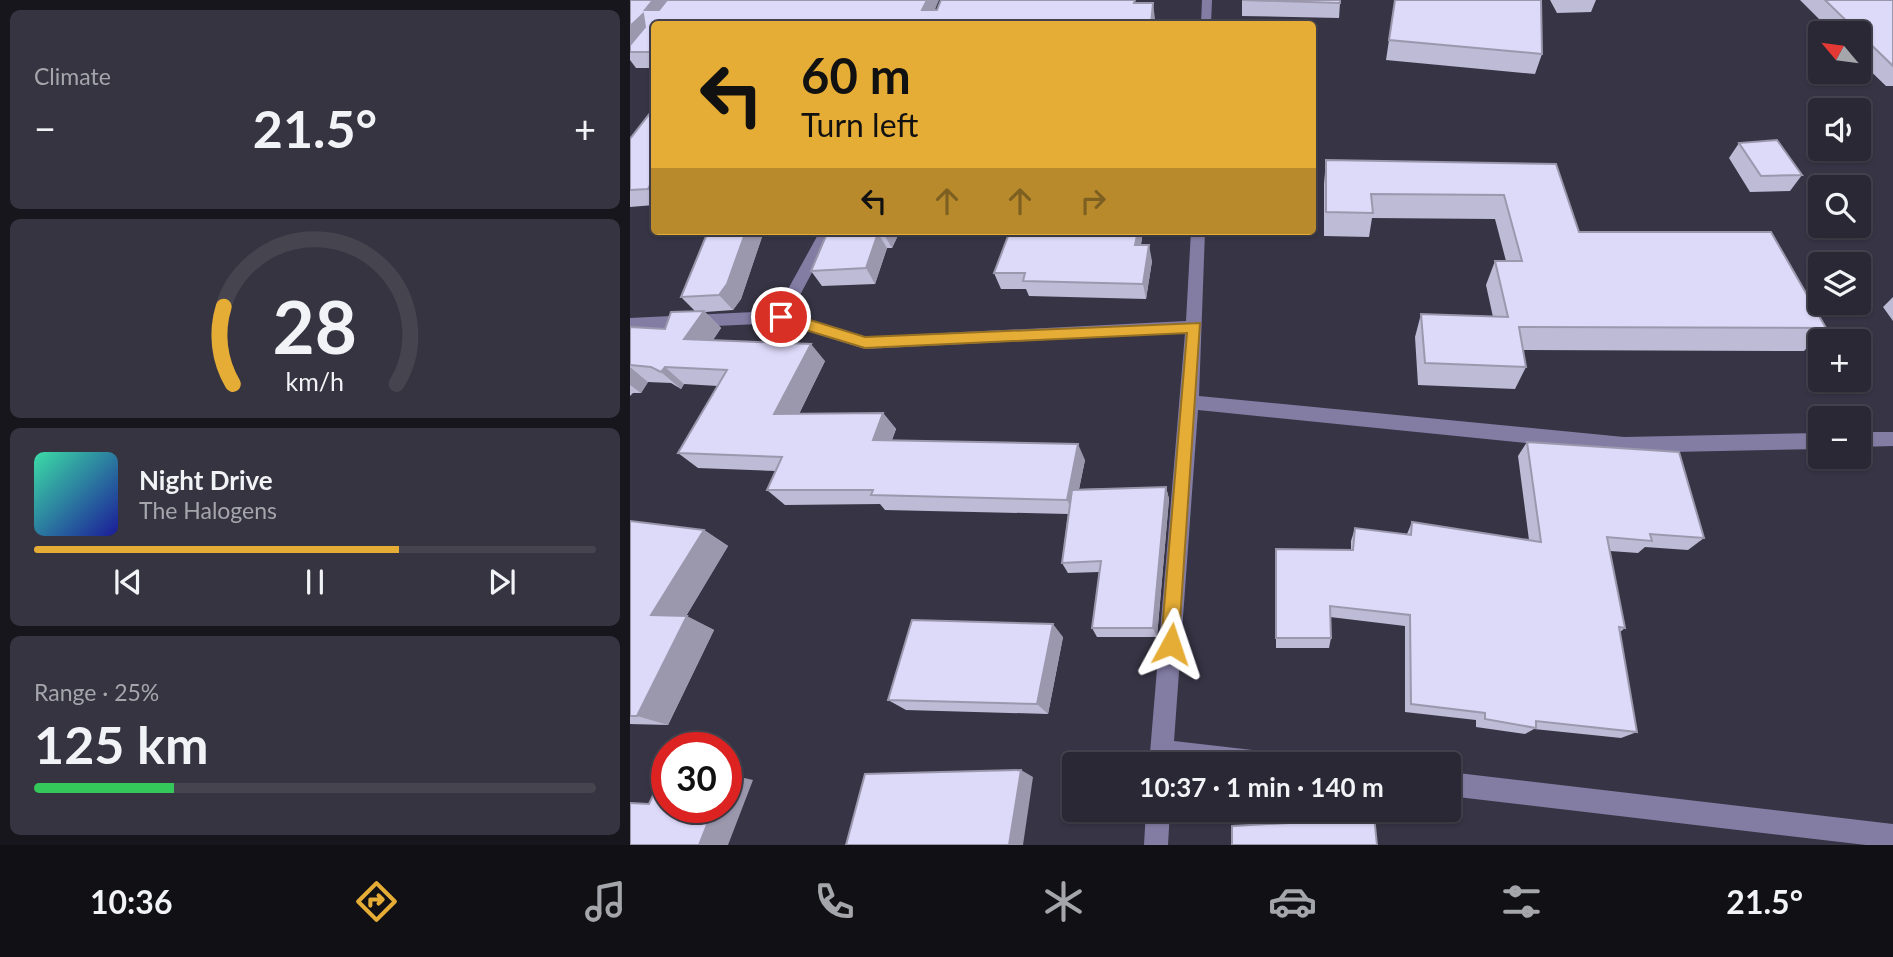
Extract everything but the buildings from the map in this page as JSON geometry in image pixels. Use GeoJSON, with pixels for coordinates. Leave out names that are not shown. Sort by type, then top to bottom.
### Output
{"type":"FeatureCollection","features":[{"type":"Feature","properties":{"kind":"street"},"geometry":{"type":"LineString","coordinates":[[1206,21],[1207,0]]}},
{"type":"Feature","properties":{"kind":"street"},"geometry":{"type":"LineString","coordinates":[[781,317],[825,235]]}},
{"type":"Feature","properties":{"kind":"street"},"geometry":{"type":"LineString","coordinates":[[1162,752],[1190,402],[1198,235]]}},
{"type":"Feature","properties":{"kind":"street"},"geometry":{"type":"LineString","coordinates":[[630,324],[781,317],[865,342],[1195,327]]}},
{"type":"Feature","properties":{"kind":"street"},"geometry":{"type":"LineString","coordinates":[[1190,402],[1624,445],[1808,441]]}},
{"type":"Feature","properties":{"kind":"street"},"geometry":{"type":"LineString","coordinates":[[1871,440],[1893,439]]}},
{"type":"Feature","properties":{"kind":"street"},"geometry":{"type":"LineString","coordinates":[[1461,785],[1893,836]]}},
{"type":"Feature","properties":{"kind":"street"},"geometry":{"type":"LineString","coordinates":[[1156,845],[1157,822]]}},
{"type":"Feature","properties":{"kind":"route"},"geometry":{"type":"LineString","coordinates":[[781,317],[865,342],[1195,327],[1171,644]]}}]}
